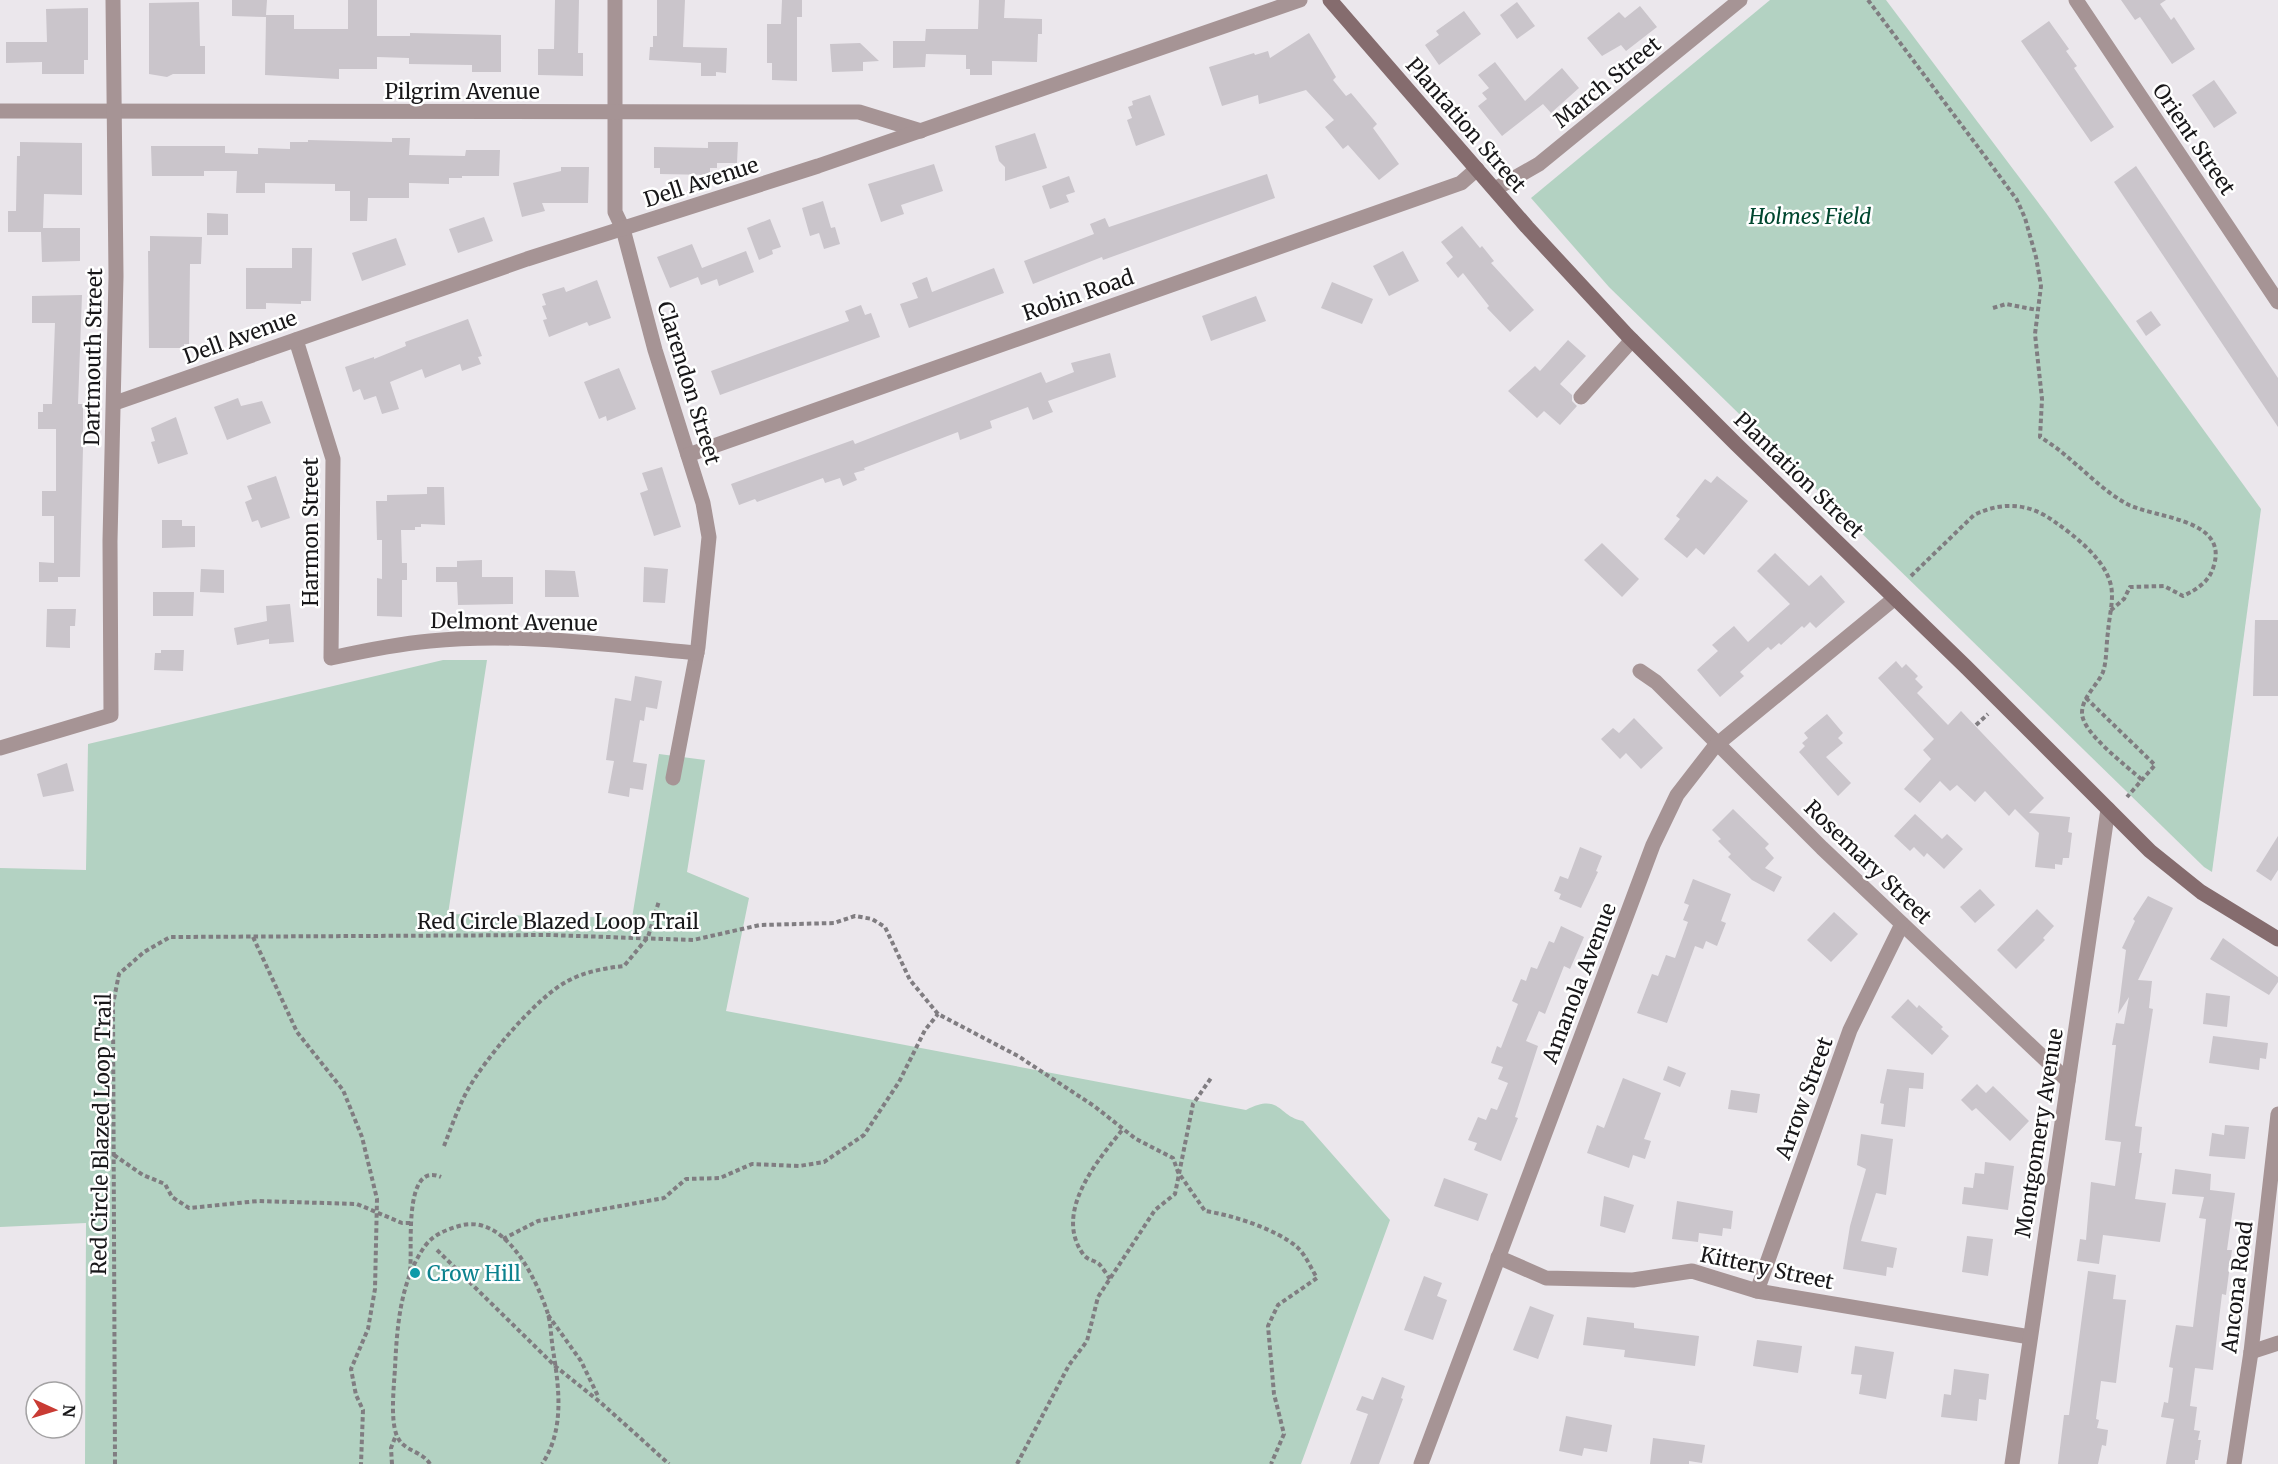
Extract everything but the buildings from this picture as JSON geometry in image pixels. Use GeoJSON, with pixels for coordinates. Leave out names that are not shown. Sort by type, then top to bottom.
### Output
{"type":"FeatureCollection","features":[{"type":"Feature","properties":{"kind":"street","name":"Dartmouth Street"},"geometry":{"type":"LineString","coordinates":[[0,748],[111,715],[110,541],[115,403],[114,0]]}},
{"type":"Feature","properties":{"kind":"street","name":"Clarendon Street"},"geometry":{"type":"LineString","coordinates":[[615,0],[614,113],[617,150],[615,212],[623,229],[650,333],[704,502],[709,537],[697,653],[673,778]]}},
{"type":"Feature","properties":{"kind":"street","name":"Dell Avenue"},"geometry":{"type":"LineString","coordinates":[[115,403],[526,260],[921,131],[1300,0]]}},
{"type":"Feature","properties":{"kind":"street","name":"Plantation Street"},"geometry":{"type":"LineString","coordinates":[[1330,0],[1477,169],[1632,340],[2150,851],[2192,885],[2278,939]]}},
{"type":"Feature","properties":{"kind":"street","name":"March Street"},"geometry":{"type":"LineString","coordinates":[[1495,189],[1539,164],[1740,0]]}},
{"type":"Feature","properties":{"kind":"street","name":"Orient Street"},"geometry":{"type":"LineString","coordinates":[[2076,0],[2278,302]]}},
{"type":"Feature","properties":{"kind":"street","name":"Pilgrim Avenue"},"geometry":{"type":"LineString","coordinates":[[0,111],[859,112],[921,131]]}},
{"type":"Feature","properties":{"kind":"street","name":"Robin Road"},"geometry":{"type":"LineString","coordinates":[[688,455],[1461,183],[1477,169]]}},
{"type":"Feature","properties":{"kind":"street","name":"Harmon Street"},"geometry":{"type":"LineString","coordinates":[[296,340],[333,459],[331,658]]}},
{"type":"Feature","properties":{"kind":"street"},"geometry":{"type":"LineString","coordinates":[[1581,397],[1632,340]]}},
{"type":"Feature","properties":{"kind":"street","name":"Amanola Avenue"},"geometry":{"type":"LineString","coordinates":[[1421,1464],[1663,821],[1685,783],[1718,744],[1895,598]]}},
{"type":"Feature","properties":{"kind":"street","name":"Delmont Avenue"},"geometry":{"type":"LineString","coordinates":[[331,658],[402,644],[469,639],[585,643],[697,653]]}},
{"type":"Feature","properties":{"kind":"street","name":"Rosemary Street"},"geometry":{"type":"LineString","coordinates":[[1640,671],[1656,682],[1902,924],[2068,1081]]}},
{"type":"Feature","properties":{"kind":"street","name":"Montgomery Avenue"},"geometry":{"type":"LineString","coordinates":[[2012,1464],[2108,809]]}},
{"type":"Feature","properties":{"kind":"street","name":"Arrow Street"},"geometry":{"type":"LineString","coordinates":[[1757,1291],[1850,1030],[1902,924]]}},
{"type":"Feature","properties":{"kind":"street","name":"Ancona Road"},"geometry":{"type":"LineString","coordinates":[[2234,1464],[2251,1352],[2278,1114]]}},
{"type":"Feature","properties":{"kind":"street","name":"Kittery Street"},"geometry":{"type":"LineString","coordinates":[[1498,1257],[1546,1278],[1633,1280],[1692,1271],[1757,1291],[2030,1337]]}},
{"type":"Feature","properties":{"kind":"street"},"geometry":{"type":"LineString","coordinates":[[2251,1352],[2278,1343]]}},
{"type":"Feature","properties":{"kind":"path"},"geometry":{"type":"LineString","coordinates":[[1868,0],[2017,200],[2036,257],[2041,286],[2035,334],[2042,399],[2040,437],[2065,454],[2093,480],[2128,506],[2194,524],[2214,545],[2216,558],[2206,581],[2192,592],[2183,596],[2164,586],[2130,587],[2124,599],[2110,611]]}},
{"type":"Feature","properties":{"kind":"path"},"geometry":{"type":"LineString","coordinates":[[1993,308],[2006,304],[2037,310]]}},
{"type":"Feature","properties":{"kind":"path"},"geometry":{"type":"LineString","coordinates":[[1911,576],[1974,515],[2007,504],[2025,507],[2048,516],[2064,528],[2100,562],[2110,582],[2110,611],[2102,674],[2086,698],[2082,712],[2085,724],[2100,742],[2142,780]]}},
{"type":"Feature","properties":{"kind":"path"},"geometry":{"type":"LineString","coordinates":[[2086,698],[2155,765],[2127,797]]}},
{"type":"Feature","properties":{"kind":"path"},"geometry":{"type":"LineString","coordinates":[[1976,725],[1988,714]]}},
{"type":"Feature","properties":{"kind":"path"},"geometry":{"type":"LineString","coordinates":[[444,1146],[467,1090],[497,1048],[537,1007],[566,982],[605,968],[624,966],[648,938],[659,901]]}},
{"type":"Feature","properties":{"kind":"path","name":"Red Circle Blazed Loop Trail"},"geometry":{"type":"LineString","coordinates":[[115,1464],[113,1004],[119,974],[144,952],[170,937],[550,935],[693,940],[760,925],[834,923],[855,916],[872,920],[885,927],[910,980],[938,1014],[1018,1056],[1094,1106],[1124,1129],[1173,1158],[1178,1172],[1205,1211],[1221,1214],[1266,1230],[1297,1247],[1317,1278],[1278,1305],[1268,1326],[1274,1394],[1284,1434],[1271,1464]]}},
{"type":"Feature","properties":{"kind":"path"},"geometry":{"type":"LineString","coordinates":[[253,937],[297,1032],[343,1090],[362,1137],[378,1214],[375,1289],[368,1329],[351,1369],[354,1387],[363,1410],[361,1464]]}},
{"type":"Feature","properties":{"kind":"path"},"geometry":{"type":"LineString","coordinates":[[503,1239],[538,1221],[664,1198],[686,1179],[720,1178],[752,1164],[799,1166],[824,1162],[864,1135],[899,1083],[926,1030],[938,1014]]}},
{"type":"Feature","properties":{"kind":"path"},"geometry":{"type":"LineString","coordinates":[[1017,1464],[1069,1365],[1087,1341],[1098,1297],[1155,1210],[1175,1194],[1193,1104],[1211,1078]]}},
{"type":"Feature","properties":{"kind":"path"},"geometry":{"type":"LineString","coordinates":[[1110,1279],[1099,1264],[1084,1257],[1077,1244],[1073,1217],[1080,1192],[1095,1164],[1124,1129]]}},
{"type":"Feature","properties":{"kind":"path"},"geometry":{"type":"LineString","coordinates":[[114,1155],[143,1175],[165,1184],[172,1197],[189,1208],[258,1201],[357,1204],[378,1214],[411,1223]]}},
{"type":"Feature","properties":{"kind":"path"},"geometry":{"type":"LineString","coordinates":[[392,1464],[392,1448],[396,1435],[393,1396],[396,1341],[408,1282],[413,1242],[411,1223],[417,1185],[425,1176],[434,1174],[441,1177]]}},
{"type":"Feature","properties":{"kind":"path"},"geometry":{"type":"LineString","coordinates":[[408,1282],[425,1246],[438,1233],[464,1224],[481,1226],[503,1239],[514,1247],[528,1269],[548,1315],[581,1361],[600,1402]]}},
{"type":"Feature","properties":{"kind":"path"},"geometry":{"type":"LineString","coordinates":[[437,1250],[555,1366],[600,1402],[669,1464]]}},
{"type":"Feature","properties":{"kind":"path"},"geometry":{"type":"LineString","coordinates":[[542,1464],[550,1453],[558,1420],[555,1366],[548,1315]]}},
{"type":"Feature","properties":{"kind":"path"},"geometry":{"type":"LineString","coordinates":[[396,1435],[405,1448],[420,1454],[430,1464]]}},
{"type":"Feature","properties":{"kind":"green space","name":"Holmes Field"},"geometry":{"type":"Polygon","coordinates":[[[1770,0],[1886,0],[2046,213],[2261,509],[2212,872],[2204,867],[1609,287],[1531,198],[1770,0]]]}},
{"type":"Feature","properties":{"kind":"green space"},"geometry":{"type":"Polygon","coordinates":[[[443,660],[487,660],[448,914],[632,918],[659,754],[705,760],[687,872],[749,898],[726,1011],[1246,1110],[1257,1105],[1273,1105],[1295,1119],[1303,1121],[1390,1220],[1301,1464],[85,1464],[86,1223],[0,1227],[0,868],[86,870],[88,744],[443,660]]]}},
{"type":"Feature","properties":{"kind":"place","name":"Crow Hill"},"geometry":{"type":"Point","coordinates":[415,1273]}}]}
